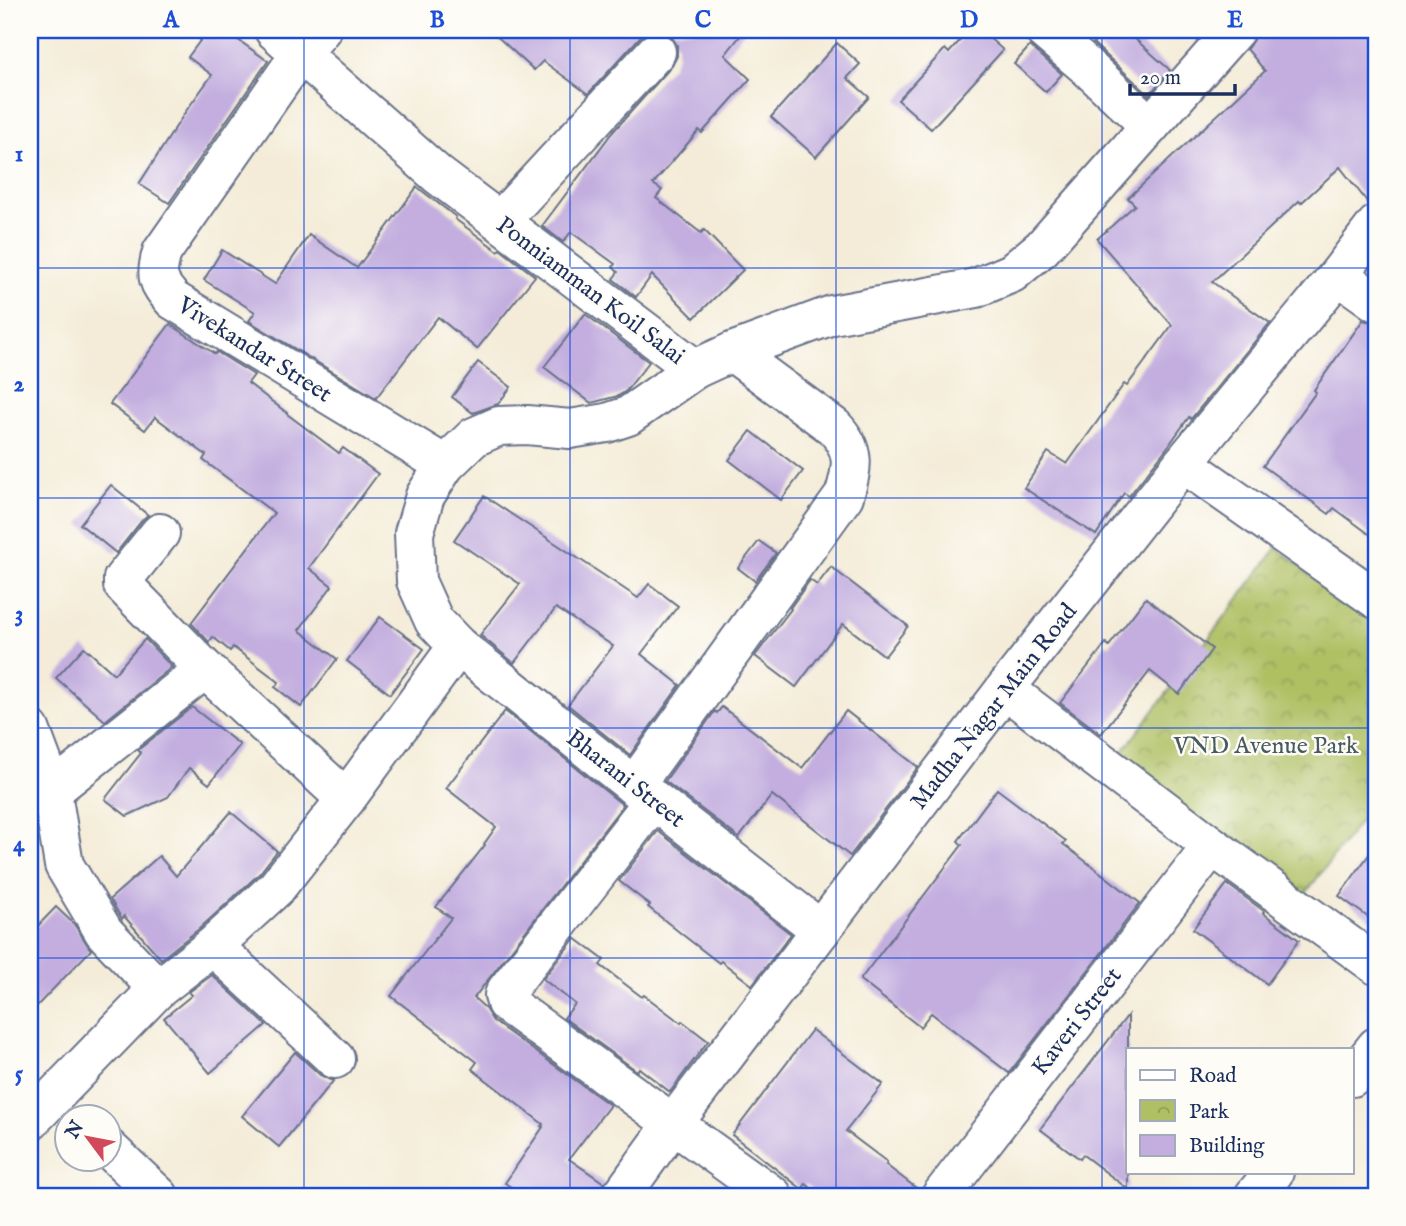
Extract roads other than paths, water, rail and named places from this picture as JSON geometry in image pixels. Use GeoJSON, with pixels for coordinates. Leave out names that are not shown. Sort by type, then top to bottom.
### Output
{"type":"FeatureCollection","features":[{"type":"Feature","properties":{"kind":"street"},"geometry":{"type":"LineString","coordinates":[[1044,30],[1150,125]]}},
{"type":"Feature","properties":{"kind":"street"},"geometry":{"type":"LineString","coordinates":[[695,369],[732,352],[832,315],[976,288],[1012,273],[1042,247],[1235,30]]}},
{"type":"Feature","properties":{"kind":"street","name":"Ponniamman Koil Salai"},"geometry":{"type":"LineString","coordinates":[[298,38],[438,174],[695,369],[628,416],[607,423],[570,429],[527,425],[499,426],[474,437],[445,465],[425,496],[414,534],[416,581],[446,634]]}},
{"type":"Feature","properties":{"kind":"street","name":"Vivekandar Street"},"geometry":{"type":"LineString","coordinates":[[298,38],[162,252],[157,278],[173,300],[445,465]]}},
{"type":"Feature","properties":{"kind":"street"},"geometry":{"type":"LineString","coordinates":[[500,221],[656,52]]}},
{"type":"Feature","properties":{"kind":"street","name":"Madha Nagar Main Road"},"geometry":{"type":"LineString","coordinates":[[621,1196],[1005,689],[1376,225]]}},
{"type":"Feature","properties":{"kind":"street"},"geometry":{"type":"LineString","coordinates":[[1338,275],[1376,302]]}},
{"type":"Feature","properties":{"kind":"street"},"geometry":{"type":"LineString","coordinates":[[732,352],[844,437],[851,454],[852,472],[844,496],[504,995],[511,1008],[773,1196]]}},
{"type":"Feature","properties":{"kind":"street"},"geometry":{"type":"LineString","coordinates":[[1184,463],[1376,599]]}},
{"type":"Feature","properties":{"kind":"street"},"geometry":{"type":"LineString","coordinates":[[160,533],[123,579],[123,585],[205,669],[346,799]]}},
{"type":"Feature","properties":{"kind":"street"},"geometry":{"type":"LineString","coordinates":[[48,1105],[159,989],[213,946],[276,888],[346,799],[446,634]]}},
{"type":"Feature","properties":{"kind":"street","name":"Bharani Street"},"geometry":{"type":"LineString","coordinates":[[446,634],[644,793],[821,930]]}},
{"type":"Feature","properties":{"kind":"street"},"geometry":{"type":"LineString","coordinates":[[53,790],[205,669]]}},
{"type":"Feature","properties":{"kind":"street"},"geometry":{"type":"LineString","coordinates":[[1005,689],[1212,846],[1376,965]]}},
{"type":"Feature","properties":{"kind":"street"},"geometry":{"type":"LineString","coordinates":[[30,729],[53,790],[64,865],[104,932],[159,989]]}},
{"type":"Feature","properties":{"kind":"street","name":"Kaveri Street"},"geometry":{"type":"LineString","coordinates":[[941,1196],[1212,846]]}},
{"type":"Feature","properties":{"kind":"street"},"geometry":{"type":"LineString","coordinates":[[213,946],[335,1059]]}},
{"type":"Feature","properties":{"kind":"street"},"geometry":{"type":"LineString","coordinates":[[1354,1074],[1376,1047]]}},
{"type":"Feature","properties":{"kind":"street"},"geometry":{"type":"LineString","coordinates":[[122,1161],[159,1196]]}},
{"type":"Feature","properties":{"kind":"street"},"geometry":{"type":"LineString","coordinates":[[1254,1196],[1272,1174]]}},
{"type":"Feature","properties":{"kind":"park label","name":"VND Avenue Park"},"geometry":{"type":"Point","coordinates":[1266,745]}}]}
